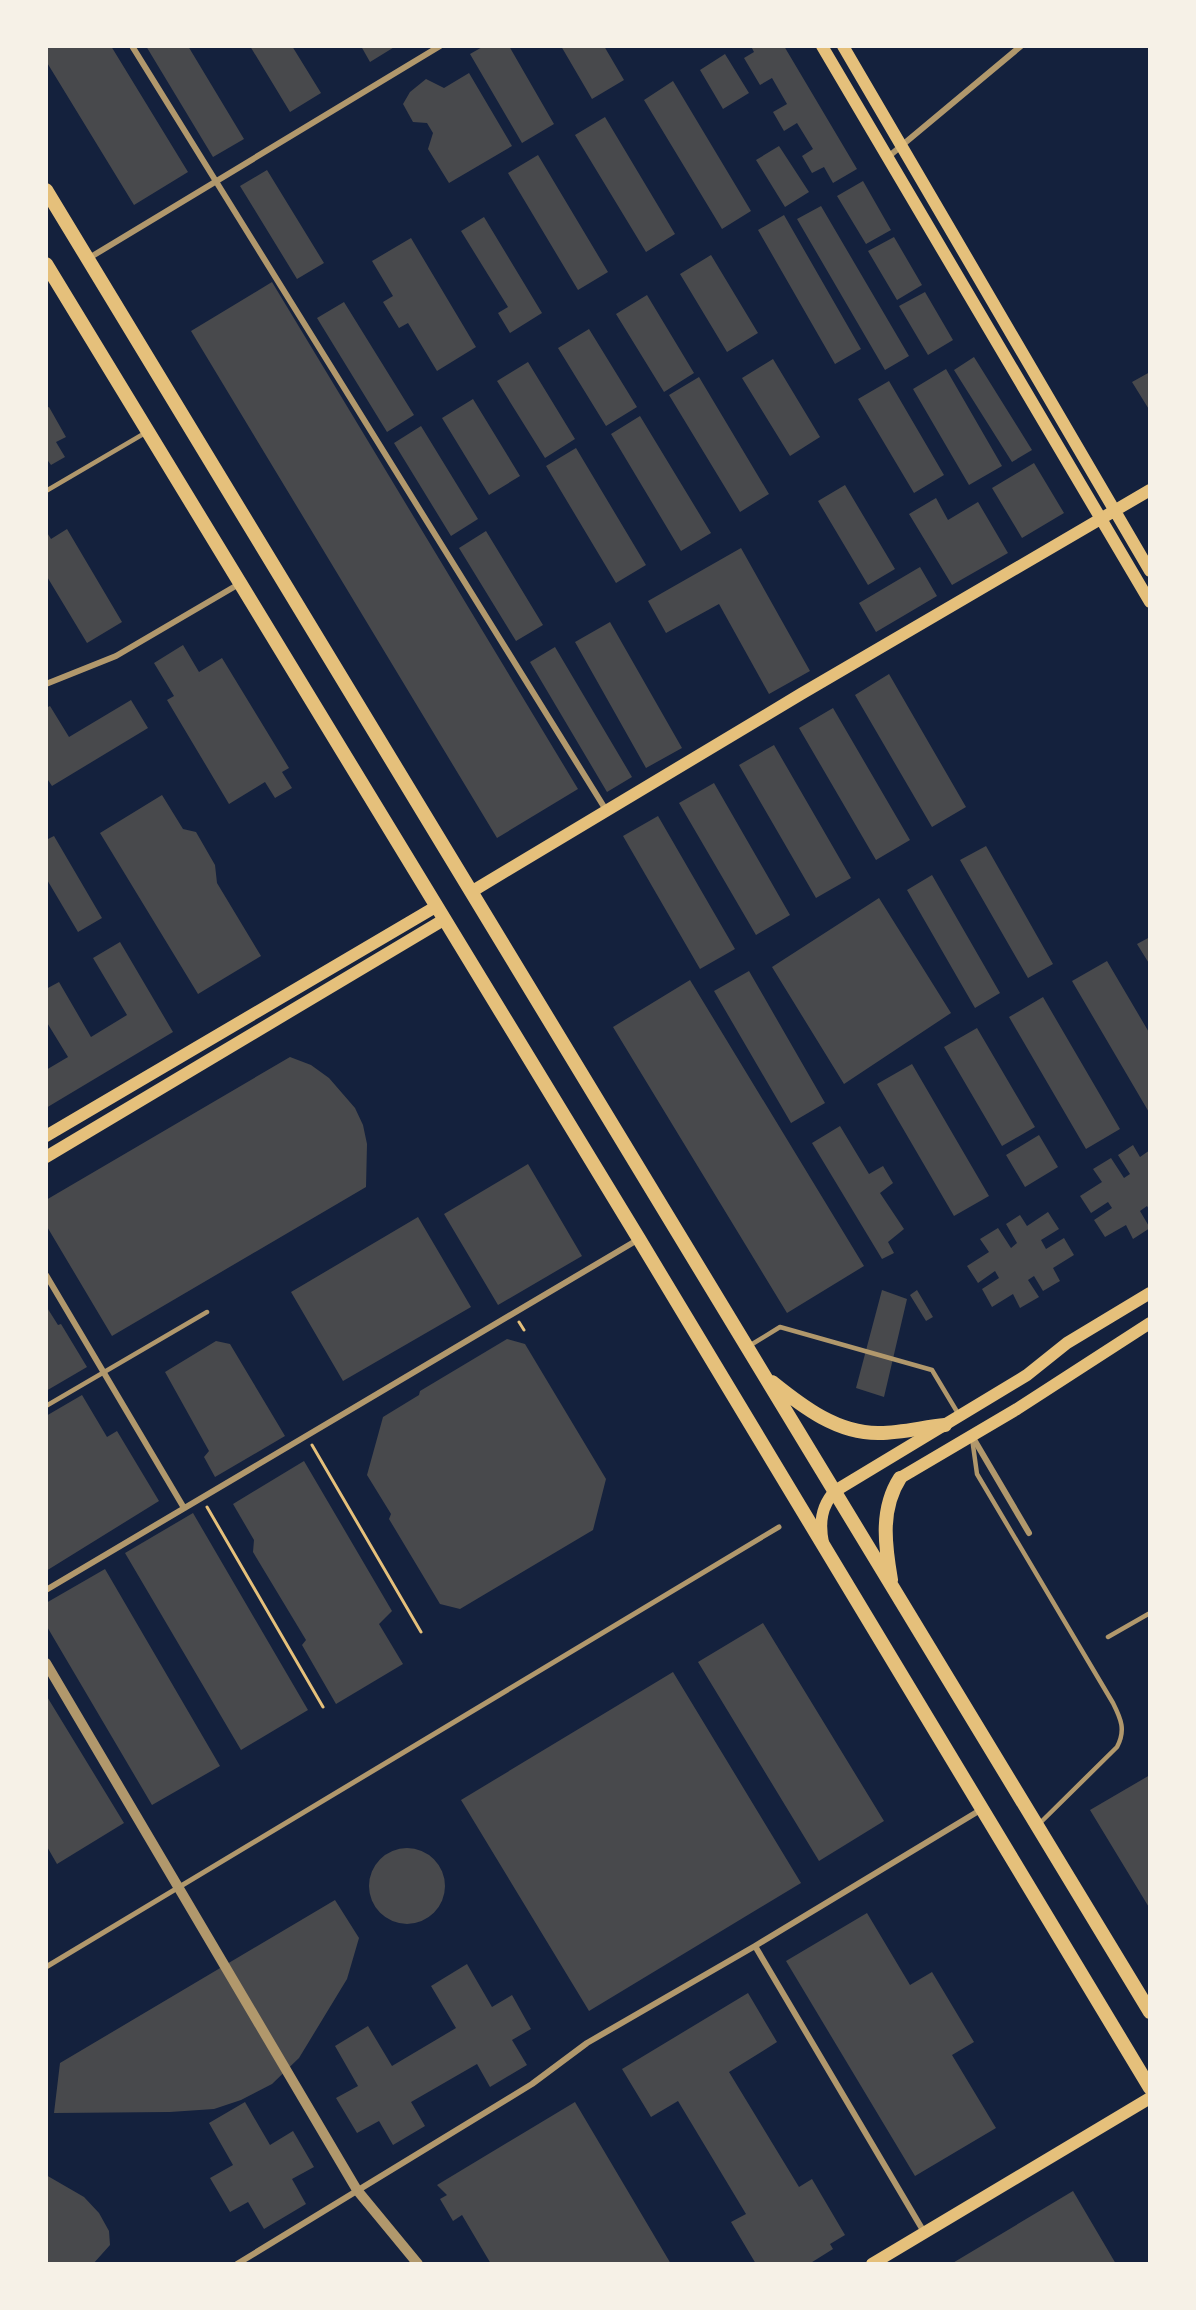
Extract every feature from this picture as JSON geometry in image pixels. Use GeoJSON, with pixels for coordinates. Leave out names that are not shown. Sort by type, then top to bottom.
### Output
{"type":"FeatureCollection","features":[{"type":"Feature","properties":{"kind":"main road"},"geometry":{"type":"LineString","coordinates":[[822,46],[1149,602]]}},
{"type":"Feature","properties":{"kind":"main road"},"geometry":{"type":"LineString","coordinates":[[843,46],[1149,571]]}},
{"type":"Feature","properties":{"kind":"main road"},"geometry":{"type":"LineString","coordinates":[[46,190],[1149,2012]]}},
{"type":"Feature","properties":{"kind":"main road"},"geometry":{"type":"LineString","coordinates":[[46,264],[239,584],[445,918],[1149,2088]]}},
{"type":"Feature","properties":{"kind":"main road"},"geometry":{"type":"LineString","coordinates":[[471,892],[1149,490]]}},
{"type":"Feature","properties":{"kind":"main road"},"geometry":{"type":"LineString","coordinates":[[46,1136],[437,906]]}},
{"type":"Feature","properties":{"kind":"main road"},"geometry":{"type":"LineString","coordinates":[[46,1157],[445,918]]}},
{"type":"Feature","properties":{"kind":"main road"},"geometry":{"type":"LineString","coordinates":[[824,1549],[820,1530],[822,1515],[827,1500],[835,1491],[1027,1375],[1067,1343],[1149,1293]]}},
{"type":"Feature","properties":{"kind":"main road"},"geometry":{"type":"LineString","coordinates":[[892,1588],[886,1547],[886,1513],[890,1497],[900,1478],[972,1436],[1149,1323]]}},
{"type":"Feature","properties":{"kind":"main road"},"geometry":{"type":"LineString","coordinates":[[764,1375],[813,1412],[852,1431],[880,1433],[945,1425]]}},
{"type":"Feature","properties":{"kind":"main road"},"geometry":{"type":"LineString","coordinates":[[872,2264],[1149,2098]]}},
{"type":"Feature","properties":{"kind":"street"},"geometry":{"type":"LineString","coordinates":[[132,46],[606,810]]}},
{"type":"Feature","properties":{"kind":"street"},"geometry":{"type":"LineString","coordinates":[[88,259],[440,46]]}},
{"type":"Feature","properties":{"kind":"street"},"geometry":{"type":"LineString","coordinates":[[887,157],[1022,46]]}},
{"type":"Feature","properties":{"kind":"street"},"geometry":{"type":"LineString","coordinates":[[46,684],[116,656],[239,584]]}},
{"type":"Feature","properties":{"kind":"street"},"geometry":{"type":"LineString","coordinates":[[46,1590],[639,1239]]}},
{"type":"Feature","properties":{"kind":"street"},"geometry":{"type":"LineString","coordinates":[[46,1275],[184,1508]]}},
{"type":"Feature","properties":{"kind":"street"},"geometry":{"type":"LineString","coordinates":[[972,1436],[1029,1533]]}},
{"type":"Feature","properties":{"kind":"street"},"geometry":{"type":"LineString","coordinates":[[46,1967],[779,1527]]}},
{"type":"Feature","properties":{"kind":"street"},"geometry":{"type":"LineString","coordinates":[[46,1663],[357,2190],[418,2264]]}},
{"type":"Feature","properties":{"kind":"street"},"geometry":{"type":"LineString","coordinates":[[237,2264],[532,2084],[587,2043],[755,1946],[982,1809]]}},
{"type":"Feature","properties":{"kind":"street"},"geometry":{"type":"LineString","coordinates":[[755,1946],[924,2232]]}},
{"type":"Feature","properties":{"kind":"lane"},"geometry":{"type":"LineString","coordinates":[[46,491],[148,432]]}},
{"type":"Feature","properties":{"kind":"lane"},"geometry":{"type":"LineString","coordinates":[[46,1406],[207,1312]]}},
{"type":"Feature","properties":{"kind":"lane"},"geometry":{"type":"LineString","coordinates":[[747,1347],[780,1328],[932,1370],[960,1416]]}},
{"type":"Feature","properties":{"kind":"lane"},"geometry":{"type":"LineString","coordinates":[[972,1436],[977,1474],[1113,1703],[1123,1726],[1122,1738],[1117,1747],[1037,1826]]}},
{"type":"Feature","properties":{"kind":"lane"},"geometry":{"type":"LineString","coordinates":[[1108,1637],[1149,1612]]}},
{"type":"Feature","properties":{"kind":"path"},"geometry":{"type":"LineString","coordinates":[[306,1436],[421,1632]]}},
{"type":"Feature","properties":{"kind":"path"},"geometry":{"type":"LineString","coordinates":[[202,1498],[323,1707]]}},
{"type":"Feature","properties":{"kind":"building"},"geometry":{"type":"Polygon","coordinates":[[[46,46],[111,46],[188,172],[134,205],[46,61],[46,46]]]}},
{"type":"Feature","properties":{"kind":"building"},"geometry":{"type":"Polygon","coordinates":[[[146,46],[188,46],[244,139],[213,157],[146,46]]]}},
{"type":"Feature","properties":{"kind":"building"},"geometry":{"type":"Polygon","coordinates":[[[250,46],[292,46],[321,93],[290,112],[250,46]]]}},
{"type":"Feature","properties":{"kind":"building"},"geometry":{"type":"Polygon","coordinates":[[[361,46],[396,46],[370,62],[361,46]]]}},
{"type":"Feature","properties":{"kind":"building"},"geometry":{"type":"Polygon","coordinates":[[[484,46],[509,46],[554,124],[522,143],[470,54],[484,46]]]}},
{"type":"Feature","properties":{"kind":"building"},"geometry":{"type":"Polygon","coordinates":[[[561,46],[604,46],[624,80],[592,99],[561,46]]]}},
{"type":"Feature","properties":{"kind":"building"},"geometry":{"type":"Polygon","coordinates":[[[751,46],[784,46],[857,169],[833,183],[824,167],[812,173],[802,156],[813,149],[797,123],[784,131],[773,112],[787,104],[772,78],[760,85],[744,58],[754,52],[751,46]]]}},
{"type":"Feature","properties":{"kind":"building"},"geometry":{"type":"Polygon","coordinates":[[[725,54],[749,93],[723,109],[700,70],[725,54]]]}},
{"type":"Feature","properties":{"kind":"building"},"geometry":{"type":"Polygon","coordinates":[[[469,73],[512,146],[449,183],[428,149],[433,133],[427,123],[413,122],[403,104],[410,92],[426,79],[444,88],[469,73]]]}},
{"type":"Feature","properties":{"kind":"building"},"geometry":{"type":"Polygon","coordinates":[[[673,81],[751,211],[722,229],[644,100],[673,81]]]}},
{"type":"Feature","properties":{"kind":"building"},"geometry":{"type":"Polygon","coordinates":[[[605,117],[675,234],[646,252],[575,135],[605,117]]]}},
{"type":"Feature","properties":{"kind":"building"},"geometry":{"type":"Polygon","coordinates":[[[779,146],[809,192],[785,207],[756,160],[779,146]]]}},
{"type":"Feature","properties":{"kind":"building"},"geometry":{"type":"Polygon","coordinates":[[[538,155],[608,272],[578,290],[508,173],[538,155]]]}},
{"type":"Feature","properties":{"kind":"building"},"geometry":{"type":"Polygon","coordinates":[[[267,170],[324,263],[297,279],[240,186],[267,170]]]}},
{"type":"Feature","properties":{"kind":"building"},"geometry":{"type":"Polygon","coordinates":[[[863,181],[891,230],[866,244],[837,196],[863,181]]]}},
{"type":"Feature","properties":{"kind":"building"},"geometry":{"type":"Polygon","coordinates":[[[821,206],[909,356],[885,370],[797,219],[821,206]]]}},
{"type":"Feature","properties":{"kind":"building"},"geometry":{"type":"Polygon","coordinates":[[[784,215],[861,349],[835,364],[758,230],[784,215]]]}},
{"type":"Feature","properties":{"kind":"building"},"geometry":{"type":"Polygon","coordinates":[[[484,217],[542,313],[510,333],[498,313],[508,307],[461,231],[484,217]]]}},
{"type":"Feature","properties":{"kind":"building"},"geometry":{"type":"Polygon","coordinates":[[[894,237],[922,285],[897,300],[868,251],[894,237]]]}},
{"type":"Feature","properties":{"kind":"building"},"geometry":{"type":"Polygon","coordinates":[[[411,238],[476,347],[437,371],[408,323],[399,328],[383,302],[393,296],[372,261],[411,238]]]}},
{"type":"Feature","properties":{"kind":"building"},"geometry":{"type":"Polygon","coordinates":[[[711,255],[758,333],[727,352],[680,274],[711,255]]]}},
{"type":"Feature","properties":{"kind":"building"},"geometry":{"type":"Polygon","coordinates":[[[272,282],[578,789],[497,838],[191,331],[272,282]]]}},
{"type":"Feature","properties":{"kind":"building"},"geometry":{"type":"Polygon","coordinates":[[[925,292],[953,340],[928,355],[899,306],[925,292]]]}},
{"type":"Feature","properties":{"kind":"building"},"geometry":{"type":"Polygon","coordinates":[[[647,295],[694,373],[664,392],[616,314],[647,295]]]}},
{"type":"Feature","properties":{"kind":"building"},"geometry":{"type":"Polygon","coordinates":[[[344,302],[414,415],[387,432],[317,318],[344,302]]]}},
{"type":"Feature","properties":{"kind":"building"},"geometry":{"type":"Polygon","coordinates":[[[589,329],[637,407],[606,426],[558,348],[589,329]]]}},
{"type":"Feature","properties":{"kind":"building"},"geometry":{"type":"Polygon","coordinates":[[[974,357],[1032,450],[1012,462],[954,370],[974,357]]]}},
{"type":"Feature","properties":{"kind":"building"},"geometry":{"type":"Polygon","coordinates":[[[773,359],[820,437],[790,456],[742,378],[773,359]]]}},
{"type":"Feature","properties":{"kind":"building"},"geometry":{"type":"Polygon","coordinates":[[[528,362],[575,439],[545,458],[497,381],[528,362]]]}},
{"type":"Feature","properties":{"kind":"building"},"geometry":{"type":"Polygon","coordinates":[[[946,369],[1002,466],[969,485],[913,389],[946,369]]]}},
{"type":"Feature","properties":{"kind":"building"},"geometry":{"type":"Polygon","coordinates":[[[1150,372],[1150,411],[1132,382],[1150,372]]]}},
{"type":"Feature","properties":{"kind":"building"},"geometry":{"type":"Polygon","coordinates":[[[699,377],[769,494],[740,512],[669,395],[699,377]]]}},
{"type":"Feature","properties":{"kind":"building"},"geometry":{"type":"Polygon","coordinates":[[[889,381],[944,475],[914,493],[858,399],[889,381]]]}},
{"type":"Feature","properties":{"kind":"building"},"geometry":{"type":"Polygon","coordinates":[[[473,399],[520,476],[489,495],[442,418],[473,399]]]}},
{"type":"Feature","properties":{"kind":"building"},"geometry":{"type":"Polygon","coordinates":[[[49,407],[66,437],[56,442],[65,457],[51,465],[46,458],[46,408],[49,407]]]}},
{"type":"Feature","properties":{"kind":"building"},"geometry":{"type":"Polygon","coordinates":[[[640,416],[711,533],[681,551],[611,434],[640,416]]]}},
{"type":"Feature","properties":{"kind":"building"},"geometry":{"type":"Polygon","coordinates":[[[421,426],[478,519],[451,536],[394,443],[421,426]]]}},
{"type":"Feature","properties":{"kind":"building"},"geometry":{"type":"Polygon","coordinates":[[[576,448],[646,565],[616,583],[546,466],[576,448]]]}},
{"type":"Feature","properties":{"kind":"building"},"geometry":{"type":"Polygon","coordinates":[[[1034,463],[1064,513],[1022,538],[992,488],[1034,463]]]}},
{"type":"Feature","properties":{"kind":"building"},"geometry":{"type":"Polygon","coordinates":[[[845,485],[895,569],[868,585],[818,501],[845,485]]]}},
{"type":"Feature","properties":{"kind":"building"},"geometry":{"type":"Polygon","coordinates":[[[936,498],[948,520],[978,502],[1008,553],[952,585],[909,514],[936,498]]]}},
{"type":"Feature","properties":{"kind":"building"},"geometry":{"type":"Polygon","coordinates":[[[67,529],[122,622],[87,643],[46,575],[46,531],[51,539],[67,529]]]}},
{"type":"Feature","properties":{"kind":"building"},"geometry":{"type":"Polygon","coordinates":[[[486,531],[543,625],[516,641],[459,548],[486,531]]]}},
{"type":"Feature","properties":{"kind":"building"},"geometry":{"type":"Polygon","coordinates":[[[741,548],[810,671],[769,694],[719,604],[666,633],[648,601],[741,548]]]}},
{"type":"Feature","properties":{"kind":"building"},"geometry":{"type":"Polygon","coordinates":[[[920,567],[937,596],[876,632],[859,603],[920,567]]]}},
{"type":"Feature","properties":{"kind":"building"},"geometry":{"type":"Polygon","coordinates":[[[610,622],[682,748],[646,768],[575,642],[610,622]]]}},
{"type":"Feature","properties":{"kind":"building"},"geometry":{"type":"Polygon","coordinates":[[[183,645],[199,672],[222,658],[289,768],[282,772],[292,788],[275,798],[265,782],[229,804],[167,700],[174,696],[154,663],[183,645]]]}},
{"type":"Feature","properties":{"kind":"building"},"geometry":{"type":"Polygon","coordinates":[[[555,647],[632,777],[607,792],[530,662],[555,647]]]}},
{"type":"Feature","properties":{"kind":"building"},"geometry":{"type":"Polygon","coordinates":[[[889,674],[966,807],[932,827],[855,695],[889,674]]]}},
{"type":"Feature","properties":{"kind":"building"},"geometry":{"type":"Polygon","coordinates":[[[131,700],[148,728],[52,786],[46,777],[46,708],[50,706],[69,737],[131,700]]]}},
{"type":"Feature","properties":{"kind":"building"},"geometry":{"type":"Polygon","coordinates":[[[833,708],[910,840],[876,860],[799,728],[833,708]]]}},
{"type":"Feature","properties":{"kind":"building"},"geometry":{"type":"Polygon","coordinates":[[[774,745],[851,878],[816,898],[739,765],[774,745]]]}},
{"type":"Feature","properties":{"kind":"building"},"geometry":{"type":"Polygon","coordinates":[[[714,783],[790,915],[756,935],[679,803],[714,783]]]}},
{"type":"Feature","properties":{"kind":"building"},"geometry":{"type":"Polygon","coordinates":[[[162,795],[183,829],[196,832],[215,865],[217,883],[261,956],[198,994],[100,833],[162,795]]]}},
{"type":"Feature","properties":{"kind":"building"},"geometry":{"type":"Polygon","coordinates":[[[658,816],[735,949],[700,969],[623,836],[658,816]]]}},
{"type":"Feature","properties":{"kind":"building"},"geometry":{"type":"Polygon","coordinates":[[[54,836],[102,918],[78,932],[46,878],[46,840],[54,836]]]}},
{"type":"Feature","properties":{"kind":"building"},"geometry":{"type":"Polygon","coordinates":[[[986,846],[1053,964],[1028,978],[960,860],[986,846]]]}},
{"type":"Feature","properties":{"kind":"building"},"geometry":{"type":"Polygon","coordinates":[[[932,875],[1000,993],[975,1008],[907,890],[932,875]]]}},
{"type":"Feature","properties":{"kind":"building"},"geometry":{"type":"Polygon","coordinates":[[[879,898],[951,1013],[844,1084],[772,967],[879,898]]]}},
{"type":"Feature","properties":{"kind":"building"},"geometry":{"type":"Polygon","coordinates":[[[1150,937],[1150,965],[1137,944],[1150,937]]]}},
{"type":"Feature","properties":{"kind":"building"},"geometry":{"type":"Polygon","coordinates":[[[120,942],[173,1032],[46,1108],[46,1070],[68,1057],[46,1021],[46,989],[59,982],[91,1037],[127,1015],[93,958],[120,942]]]}},
{"type":"Feature","properties":{"kind":"building"},"geometry":{"type":"Polygon","coordinates":[[[1107,961],[1150,1034],[1150,1114],[1072,981],[1107,961]]]}},
{"type":"Feature","properties":{"kind":"building"},"geometry":{"type":"Polygon","coordinates":[[[749,971],[825,1103],[791,1123],[714,991],[749,971]]]}},
{"type":"Feature","properties":{"kind":"building"},"geometry":{"type":"Polygon","coordinates":[[[690,980],[864,1266],[787,1313],[613,1027],[690,980]]]}},
{"type":"Feature","properties":{"kind":"building"},"geometry":{"type":"Polygon","coordinates":[[[1043,997],[1120,1129],[1086,1149],[1009,1017],[1043,997]]]}},
{"type":"Feature","properties":{"kind":"building"},"geometry":{"type":"Polygon","coordinates":[[[977,1028],[1035,1127],[1002,1146],[944,1047],[977,1028]]]}},
{"type":"Feature","properties":{"kind":"building"},"geometry":{"type":"Polygon","coordinates":[[[290,1057],[311,1065],[329,1078],[355,1108],[363,1125],[367,1144],[366,1187],[112,1336],[46,1225],[46,1200],[290,1057]]]}},
{"type":"Feature","properties":{"kind":"building"},"geometry":{"type":"Polygon","coordinates":[[[912,1064],[989,1196],[954,1216],[877,1084],[912,1064]]]}},
{"type":"Feature","properties":{"kind":"building"},"geometry":{"type":"Polygon","coordinates":[[[840,1126],[869,1174],[883,1166],[893,1183],[880,1193],[904,1229],[888,1242],[894,1253],[882,1259],[812,1143],[840,1126]]]}},
{"type":"Feature","properties":{"kind":"building"},"geometry":{"type":"Polygon","coordinates":[[[1039,1135],[1058,1167],[1025,1187],[1006,1155],[1039,1135]]]}},
{"type":"Feature","properties":{"kind":"building"},"geometry":{"type":"Polygon","coordinates":[[[1133,1145],[1140,1157],[1150,1150],[1150,1211],[1147,1206],[1140,1211],[1150,1228],[1133,1239],[1126,1225],[1105,1237],[1094,1220],[1112,1208],[1108,1202],[1091,1213],[1080,1196],[1102,1182],[1093,1169],[1111,1158],[1124,1178],[1130,1174],[1118,1155],[1133,1145]]]}},
{"type":"Feature","properties":{"kind":"building"},"geometry":{"type":"Polygon","coordinates":[[[528,1164],[582,1256],[498,1305],[444,1214],[528,1164]]]}},
{"type":"Feature","properties":{"kind":"building"},"geometry":{"type":"Polygon","coordinates":[[[1048,1212],[1059,1229],[1041,1240],[1046,1249],[1064,1238],[1074,1255],[1053,1268],[1060,1281],[1043,1291],[1034,1276],[1028,1280],[1039,1297],[1020,1308],[1013,1294],[992,1307],[982,1289],[999,1278],[995,1271],[978,1283],[967,1266],[989,1252],[980,1239],[998,1228],[1011,1248],[1017,1243],[1006,1224],[1020,1215],[1027,1226],[1048,1212]]]}},
{"type":"Feature","properties":{"kind":"building"},"geometry":{"type":"Polygon","coordinates":[[[418,1217],[471,1307],[343,1381],[291,1292],[418,1217]]]}},
{"type":"Feature","properties":{"kind":"building"},"geometry":{"type":"Polygon","coordinates":[[[882,1290],[907,1299],[884,1397],[856,1388],[882,1290]]]}},
{"type":"Feature","properties":{"kind":"building"},"geometry":{"type":"Polygon","coordinates":[[[917,1290],[933,1317],[926,1321],[910,1295],[917,1290]]]}},
{"type":"Feature","properties":{"kind":"building"},"geometry":{"type":"Polygon","coordinates":[[[46,1306],[58,1325],[61,1324],[87,1367],[46,1391],[46,1306]]]}},
{"type":"Feature","properties":{"kind":"building"},"geometry":{"type":"Polygon","coordinates":[[[507,1339],[525,1344],[606,1479],[593,1530],[460,1609],[440,1604],[389,1519],[391,1514],[367,1475],[383,1417],[419,1395],[420,1391],[507,1339]]]}},
{"type":"Feature","properties":{"kind":"building"},"geometry":{"type":"Polygon","coordinates":[[[216,1341],[230,1344],[285,1436],[215,1477],[204,1457],[209,1451],[165,1372],[216,1341]]]}},
{"type":"Feature","properties":{"kind":"building"},"geometry":{"type":"Polygon","coordinates":[[[82,1395],[107,1437],[117,1431],[159,1501],[46,1571],[46,1416],[82,1395]]]}},
{"type":"Feature","properties":{"kind":"building"},"geometry":{"type":"Polygon","coordinates":[[[304,1461],[392,1611],[379,1624],[403,1664],[336,1704],[302,1645],[306,1640],[253,1552],[254,1540],[233,1504],[304,1461]]]}},
{"type":"Feature","properties":{"kind":"building"},"geometry":{"type":"Polygon","coordinates":[[[193,1513],[308,1710],[241,1750],[125,1553],[193,1513]]]}},
{"type":"Feature","properties":{"kind":"building"},"geometry":{"type":"Polygon","coordinates":[[[105,1569],[220,1766],[152,1805],[46,1625],[46,1603],[105,1569]]]}},
{"type":"Feature","properties":{"kind":"building"},"geometry":{"type":"Polygon","coordinates":[[[763,1623],[884,1821],[819,1861],[698,1662],[763,1623]]]}},
{"type":"Feature","properties":{"kind":"building"},"geometry":{"type":"Polygon","coordinates":[[[673,1672],[801,1883],[589,2011],[461,1800],[673,1672]]]}},
{"type":"Feature","properties":{"kind":"building"},"geometry":{"type":"Polygon","coordinates":[[[46,1695],[124,1823],[57,1864],[46,1845],[46,1695]]]}},
{"type":"Feature","properties":{"kind":"building"},"geometry":{"type":"Polygon","coordinates":[[[1150,1775],[1150,1909],[1090,1810],[1150,1775]]]}},
{"type":"Feature","properties":{"kind":"building"},"geometry":{"type":"Polygon","coordinates":[[[407,1848],[422,1851],[434,1859],[442,1871],[445,1886],[442,1901],[434,1913],[422,1921],[407,1924],[392,1921],[380,1913],[372,1901],[369,1886],[372,1871],[380,1859],[392,1851],[407,1848]]]}},
{"type":"Feature","properties":{"kind":"building"},"geometry":{"type":"Polygon","coordinates":[[[335,1900],[359,1938],[347,1979],[299,2058],[272,2084],[241,2100],[214,2109],[170,2112],[54,2113],[60,2063],[335,1900]]]}},
{"type":"Feature","properties":{"kind":"building"},"geometry":{"type":"Polygon","coordinates":[[[867,1913],[910,1985],[932,1972],[974,2042],[952,2055],[996,2128],[915,2176],[786,1961],[867,1913]]]}},
{"type":"Feature","properties":{"kind":"building"},"geometry":{"type":"Polygon","coordinates":[[[467,1964],[492,2007],[512,1995],[531,2029],[512,2040],[527,2065],[490,2087],[477,2064],[411,2102],[425,2126],[393,2145],[379,2121],[357,2133],[336,2098],[358,2086],[335,2046],[368,2026],[392,2066],[456,2028],[431,1986],[467,1964]]]}},
{"type":"Feature","properties":{"kind":"building"},"geometry":{"type":"Polygon","coordinates":[[[748,1993],[777,2042],[729,2072],[799,2187],[812,2179],[845,2235],[830,2244],[833,2249],[809,2264],[756,2264],[731,2222],[746,2214],[678,2101],[651,2117],[622,2069],[748,1993]]]}},
{"type":"Feature","properties":{"kind":"building"},"geometry":{"type":"Polygon","coordinates":[[[245,2102],[270,2145],[293,2131],[314,2167],[292,2179],[306,2204],[264,2229],[248,2202],[230,2212],[210,2178],[233,2165],[209,2123],[245,2102]]]}},
{"type":"Feature","properties":{"kind":"building"},"geometry":{"type":"Polygon","coordinates":[[[575,2102],[671,2264],[491,2264],[462,2215],[453,2221],[440,2199],[447,2195],[437,2185],[575,2102]]]}},
{"type":"Feature","properties":{"kind":"building"},"geometry":{"type":"Polygon","coordinates":[[[46,2175],[84,2197],[99,2213],[109,2231],[110,2245],[93,2264],[46,2264],[46,2175]]]}},
{"type":"Feature","properties":{"kind":"building"},"geometry":{"type":"Polygon","coordinates":[[[1073,2191],[1116,2264],[951,2264],[1073,2191]]]}}]}
